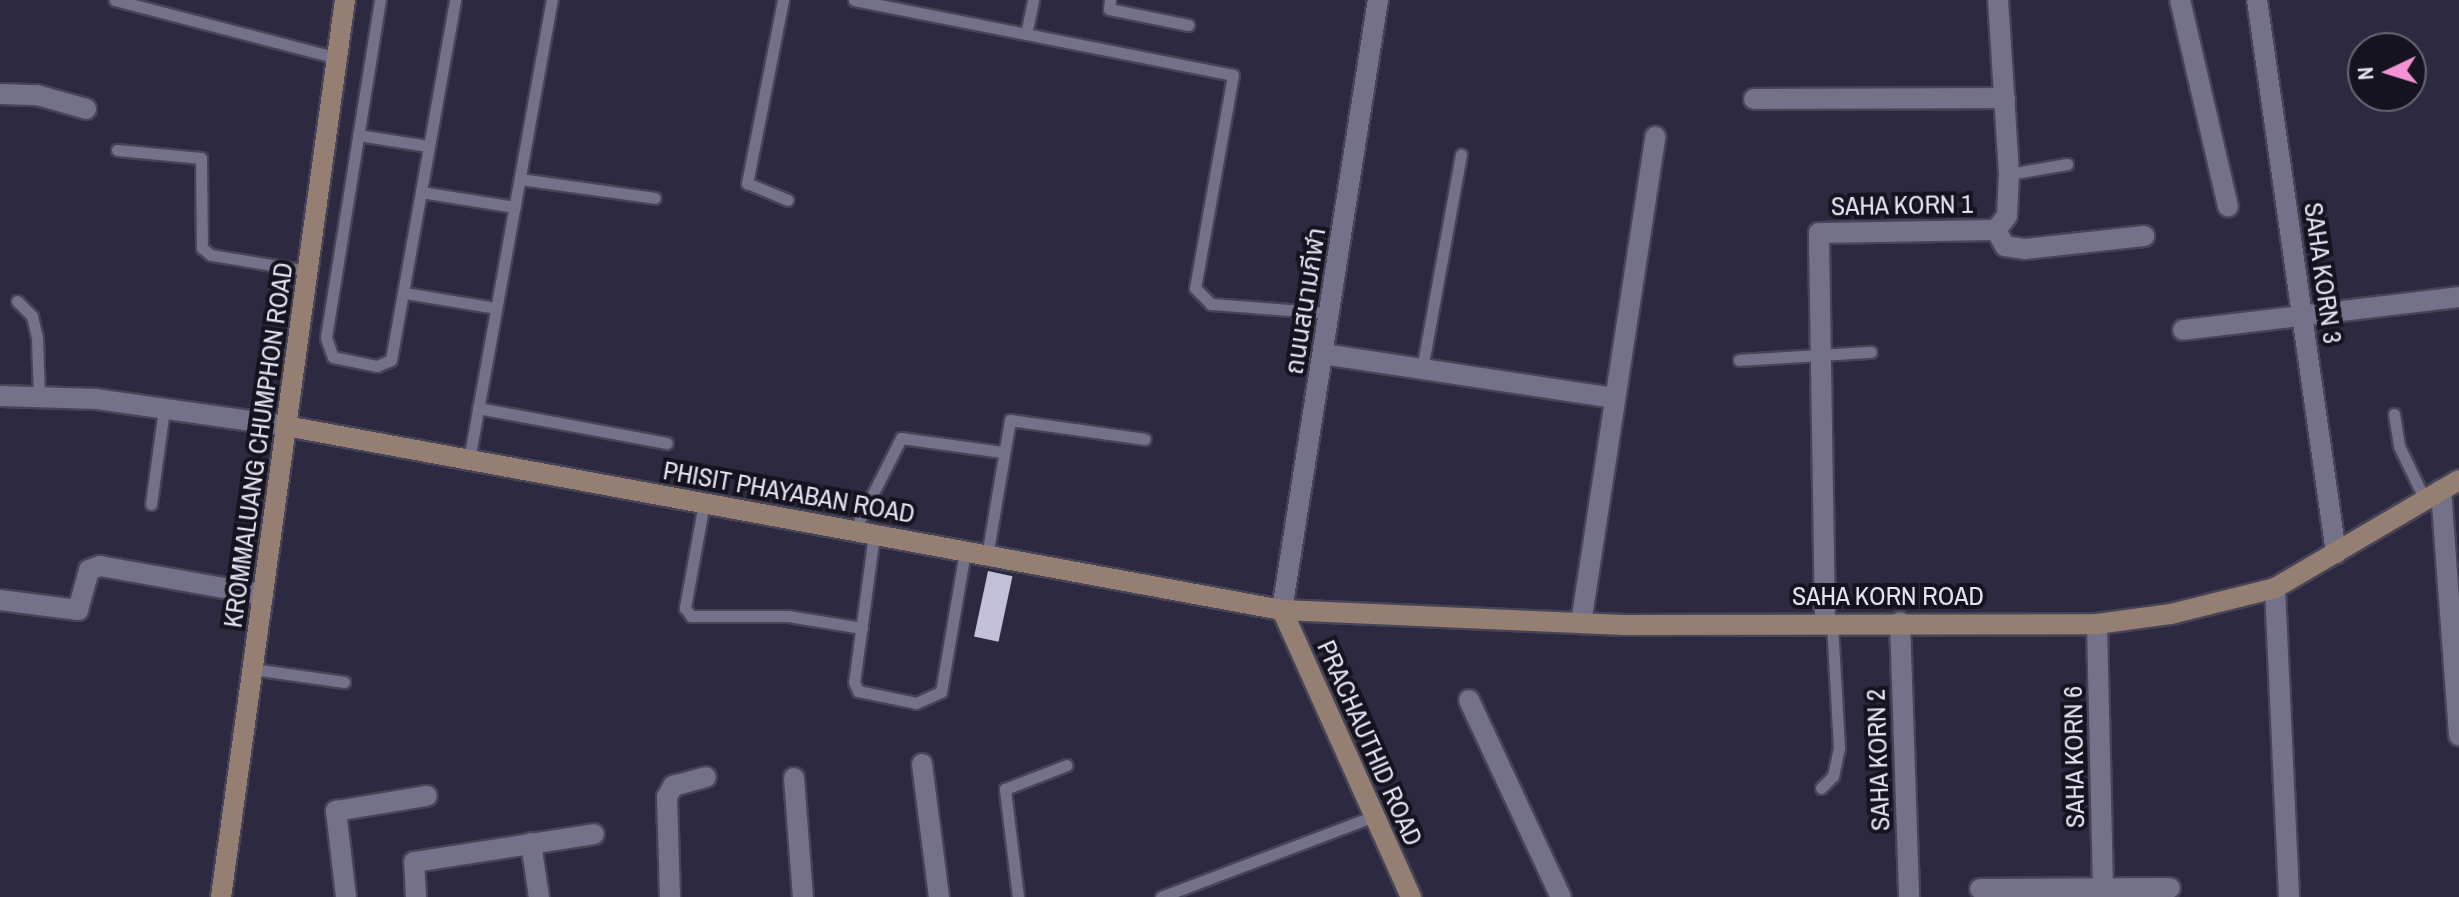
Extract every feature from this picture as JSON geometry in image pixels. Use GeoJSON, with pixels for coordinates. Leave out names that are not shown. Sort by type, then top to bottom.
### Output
{"type":"FeatureCollection","features":[{"type":"Feature","properties":{"kind":"street","name":"KROMMALUANG CHUMPHON ROAD"},"geometry":{"type":"LineString","coordinates":[[221,897],[345,0]]}},
{"type":"Feature","properties":{"kind":"street","name":"ถนนสนามกีฬา"},"geometry":{"type":"LineString","coordinates":[[1282,610],[1378,0]]}},
{"type":"Feature","properties":{"kind":"street","name":"SAHA KORN 1"},"geometry":{"type":"LineString","coordinates":[[1829,620],[1819,233],[1996,230],[2007,216],[2009,174],[1998,0]]}},
{"type":"Feature","properties":{"kind":"street"},"geometry":{"type":"LineString","coordinates":[[2180,0],[2228,206]]}},
{"type":"Feature","properties":{"kind":"street","name":"SAHA KORN 3"},"geometry":{"type":"LineString","coordinates":[[2257,0],[2336,553]]}},
{"type":"Feature","properties":{"kind":"street"},"geometry":{"type":"LineString","coordinates":[[0,94],[86,109]]}},
{"type":"Feature","properties":{"kind":"street"},"geometry":{"type":"LineString","coordinates":[[1754,99],[2005,98]]}},
{"type":"Feature","properties":{"kind":"street"},"geometry":{"type":"LineString","coordinates":[[1581,623],[1655,137]]}},
{"type":"Feature","properties":{"kind":"street"},"geometry":{"type":"LineString","coordinates":[[1996,230],[2015,249],[2135,243],[2144,236]]}},
{"type":"Feature","properties":{"kind":"street"},"geometry":{"type":"LineString","coordinates":[[2183,330],[2459,297]]}},
{"type":"Feature","properties":{"kind":"street"},"geometry":{"type":"LineString","coordinates":[[1323,354],[1615,398]]}},
{"type":"Feature","properties":{"kind":"street"},"geometry":{"type":"LineString","coordinates":[[0,396],[164,409],[286,426]]}},
{"type":"Feature","properties":{"kind":"street","name":"PHISIT PHAYABAN ROAD"},"geometry":{"type":"LineString","coordinates":[[286,426],[1282,610]]}},
{"type":"Feature","properties":{"kind":"street"},"geometry":{"type":"LineString","coordinates":[[2442,490],[2459,735]]}},
{"type":"Feature","properties":{"kind":"street","name":"SAHA KORN ROAD"},"geometry":{"type":"LineString","coordinates":[[1282,610],[1581,623],[1829,620],[2097,624],[2235,603],[2275,588],[2442,490]]}},
{"type":"Feature","properties":{"kind":"street"},"geometry":{"type":"LineString","coordinates":[[0,600],[78,610],[89,570],[100,566],[263,595]]}},
{"type":"Feature","properties":{"kind":"street"},"geometry":{"type":"LineString","coordinates":[[2275,588],[2289,897]]}},
{"type":"Feature","properties":{"kind":"street","name":"PRACHAUTHID ROAD"},"geometry":{"type":"LineString","coordinates":[[1282,610],[1411,897]]}},
{"type":"Feature","properties":{"kind":"street","name":"SAHA KORN 2"},"geometry":{"type":"LineString","coordinates":[[1900,622],[1909,897]]}},
{"type":"Feature","properties":{"kind":"street","name":"SAHA KORN 6"},"geometry":{"type":"LineString","coordinates":[[2097,624],[2103,889]]}},
{"type":"Feature","properties":{"kind":"street"},"geometry":{"type":"LineString","coordinates":[[1469,700],[1561,897]]}},
{"type":"Feature","properties":{"kind":"street"},"geometry":{"type":"LineString","coordinates":[[922,764],[939,897]]}},
{"type":"Feature","properties":{"kind":"street"},"geometry":{"type":"LineString","coordinates":[[670,897],[667,797],[673,786],[706,777]]}},
{"type":"Feature","properties":{"kind":"street"},"geometry":{"type":"LineString","coordinates":[[794,778],[803,897]]}},
{"type":"Feature","properties":{"kind":"street"},"geometry":{"type":"LineString","coordinates":[[346,897],[336,811],[427,796]]}},
{"type":"Feature","properties":{"kind":"street"},"geometry":{"type":"LineString","coordinates":[[416,897],[414,862],[594,834]]}},
{"type":"Feature","properties":{"kind":"street"},"geometry":{"type":"LineString","coordinates":[[531,843],[539,897]]}},
{"type":"Feature","properties":{"kind":"street"},"geometry":{"type":"LineString","coordinates":[[1980,889],[2170,888]]}},
{"type":"Feature","properties":{"kind":"lane"},"geometry":{"type":"LineString","coordinates":[[115,0],[337,58]]}},
{"type":"Feature","properties":{"kind":"lane"},"geometry":{"type":"LineString","coordinates":[[380,0],[326,338],[333,357],[386,365],[405,293],[455,0]]}},
{"type":"Feature","properties":{"kind":"lane"},"geometry":{"type":"LineString","coordinates":[[469,460],[552,0]]}},
{"type":"Feature","properties":{"kind":"lane"},"geometry":{"type":"LineString","coordinates":[[783,0],[747,183],[788,200]]}},
{"type":"Feature","properties":{"kind":"lane"},"geometry":{"type":"LineString","coordinates":[[854,0],[1233,75],[1195,288],[1211,304],[1329,313]]}},
{"type":"Feature","properties":{"kind":"lane"},"geometry":{"type":"LineString","coordinates":[[1026,34],[1033,0]]}},
{"type":"Feature","properties":{"kind":"lane"},"geometry":{"type":"LineString","coordinates":[[1110,0],[1109,9],[1188,25]]}},
{"type":"Feature","properties":{"kind":"lane"},"geometry":{"type":"LineString","coordinates":[[358,135],[428,146]]}},
{"type":"Feature","properties":{"kind":"lane"},"geometry":{"type":"LineString","coordinates":[[117,150],[201,158],[202,248],[211,255],[309,271]]}},
{"type":"Feature","properties":{"kind":"lane"},"geometry":{"type":"LineString","coordinates":[[1422,369],[1461,155]]}},
{"type":"Feature","properties":{"kind":"lane"},"geometry":{"type":"LineString","coordinates":[[2009,174],[2067,164]]}},
{"type":"Feature","properties":{"kind":"lane"},"geometry":{"type":"LineString","coordinates":[[520,179],[655,198]]}},
{"type":"Feature","properties":{"kind":"lane"},"geometry":{"type":"LineString","coordinates":[[421,192],[515,207]]}},
{"type":"Feature","properties":{"kind":"lane"},"geometry":{"type":"LineString","coordinates":[[405,293],[496,308]]}},
{"type":"Feature","properties":{"kind":"lane"},"geometry":{"type":"LineString","coordinates":[[17,301],[32,316],[37,337],[39,397]]}},
{"type":"Feature","properties":{"kind":"lane"},"geometry":{"type":"LineString","coordinates":[[1739,360],[1820,358],[1871,352]]}},
{"type":"Feature","properties":{"kind":"lane"},"geometry":{"type":"LineString","coordinates":[[478,408],[667,443]]}},
{"type":"Feature","properties":{"kind":"lane"},"geometry":{"type":"LineString","coordinates":[[151,504],[164,409]]}},
{"type":"Feature","properties":{"kind":"lane"},"geometry":{"type":"LineString","coordinates":[[2394,414],[2399,446],[2442,490]]}},
{"type":"Feature","properties":{"kind":"lane"},"geometry":{"type":"LineString","coordinates":[[987,556],[1002,452],[1010,420],[1022,418],[1145,439]]}},
{"type":"Feature","properties":{"kind":"lane"},"geometry":{"type":"LineString","coordinates":[[965,552],[941,692],[931,702],[858,691],[864,533],[901,438],[1002,452]]}},
{"type":"Feature","properties":{"kind":"lane"},"geometry":{"type":"LineString","coordinates":[[704,503],[685,608],[691,616],[788,616],[862,628]]}},
{"type":"Feature","properties":{"kind":"lane"},"geometry":{"type":"LineString","coordinates":[[1821,788],[1833,776],[1839,748],[1829,620]]}},
{"type":"Feature","properties":{"kind":"lane"},"geometry":{"type":"LineString","coordinates":[[253,669],[344,682]]}},
{"type":"Feature","properties":{"kind":"lane"},"geometry":{"type":"LineString","coordinates":[[1018,897],[1005,789],[1067,765]]}},
{"type":"Feature","properties":{"kind":"lane"},"geometry":{"type":"LineString","coordinates":[[1161,897],[1374,816]]}},
{"type":"Feature","properties":{"kind":"lane"},"geometry":{"type":"LineString","coordinates":[[1193,884],[1199,897]]}},
{"type":"Feature","properties":{"kind":"building"},"geometry":{"type":"Polygon","coordinates":[[[988,571],[1012,576],[999,642],[974,637],[988,571]]]}}]}
